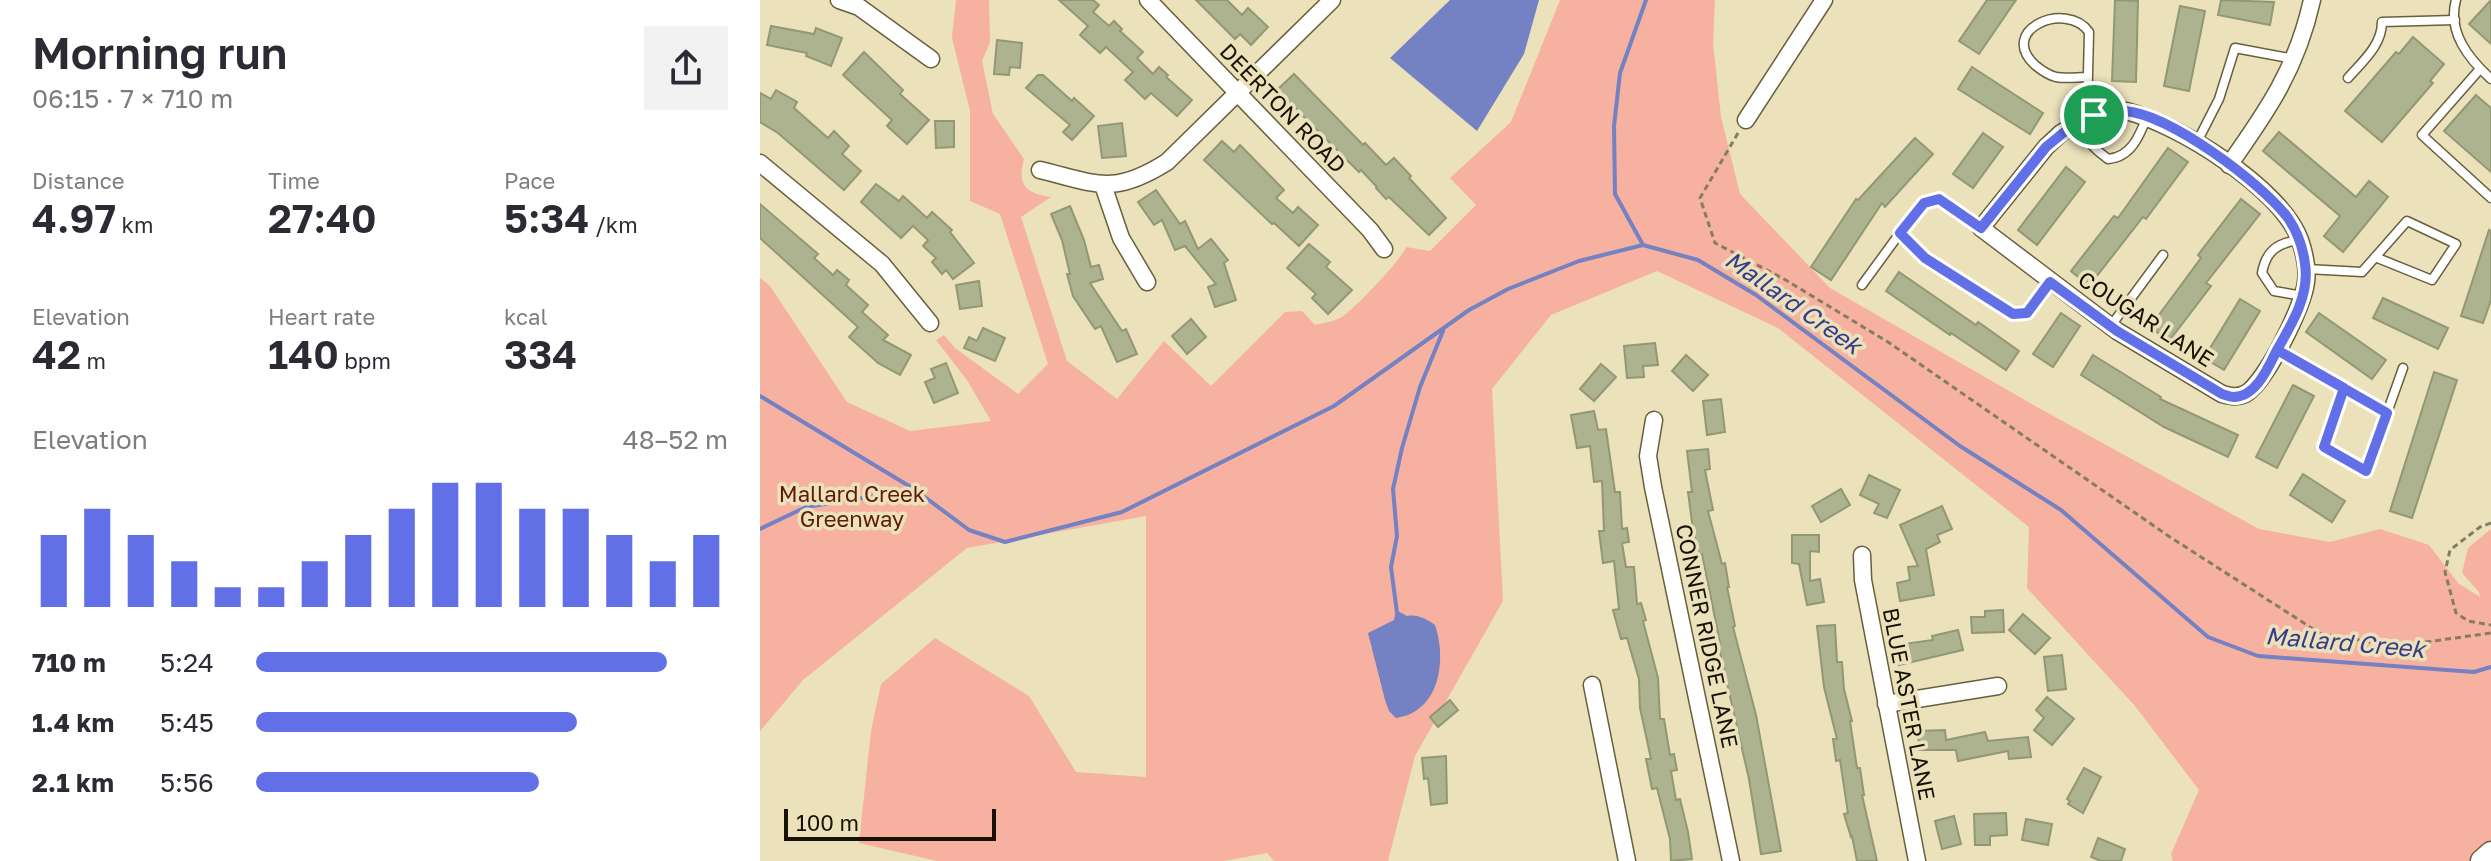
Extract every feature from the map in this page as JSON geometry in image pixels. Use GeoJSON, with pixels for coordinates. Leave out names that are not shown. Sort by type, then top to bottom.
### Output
{"type":"FeatureCollection","features":[{"type":"Feature","properties":{"kind":"main road"},"geometry":{"type":"LineString","coordinates":[[2482,861],[2491,853]]}},
{"type":"Feature","properties":{"kind":"street"},"geometry":{"type":"LineString","coordinates":[[840,0],[859,7],[931,59]]}},
{"type":"Feature","properties":{"kind":"street","name":"DEERTON ROAD"},"geometry":{"type":"LineString","coordinates":[[1148,0],[1370,230],[1384,249]]}},
{"type":"Feature","properties":{"kind":"street"},"geometry":{"type":"LineString","coordinates":[[1040,170],[1103,185],[1142,178],[1167,162],[1332,0]]}},
{"type":"Feature","properties":{"kind":"street"},"geometry":{"type":"LineString","coordinates":[[1746,120],[1824,0]]}},
{"type":"Feature","properties":{"kind":"street"},"geometry":{"type":"LineString","coordinates":[[2229,165],[2271,105],[2303,36],[2312,0]]}},
{"type":"Feature","properties":{"kind":"street","name":"COUGAR LANE"},"geometry":{"type":"LineString","coordinates":[[1981,228],[2110,327],[2222,394],[2234,397],[2247,393],[2256,385],[2277,350],[2303,296],[2306,282],[2300,239],[2289,220],[2269,196],[2229,165],[2197,142],[2147,116],[2126,111],[2108,112],[2081,120]]}},
{"type":"Feature","properties":{"kind":"street"},"geometry":{"type":"LineString","coordinates":[[1981,228],[2046,147],[2081,120]]}},
{"type":"Feature","properties":{"kind":"street"},"geometry":{"type":"LineString","coordinates":[[760,163],[882,264],[930,323]]}},
{"type":"Feature","properties":{"kind":"street"},"geometry":{"type":"LineString","coordinates":[[1103,185],[1121,238],[1147,282]]}},
{"type":"Feature","properties":{"kind":"street","name":"CONNER RIDGE LANE"},"geometry":{"type":"LineString","coordinates":[[1654,420],[1648,456],[1653,487],[1731,861]]}},
{"type":"Feature","properties":{"kind":"street","name":"BLUE ASTER LANE"},"geometry":{"type":"LineString","coordinates":[[1862,555],[1863,580],[1917,861]]}},
{"type":"Feature","properties":{"kind":"street"},"geometry":{"type":"LineString","coordinates":[[1592,685],[1627,861]]}},
{"type":"Feature","properties":{"kind":"street"},"geometry":{"type":"LineString","coordinates":[[1886,704],[1998,686]]}},
{"type":"Feature","properties":{"kind":"lane"},"geometry":{"type":"LineString","coordinates":[[2456,0],[2454,9],[2458,38],[2474,64],[2491,79]]}},
{"type":"Feature","properties":{"kind":"lane"},"geometry":{"type":"LineString","coordinates":[[2088,77],[2055,77],[2031,61],[2024,50],[2024,37],[2042,13],[2067,11],[2085,22],[2089,32],[2088,77],[2081,120],[2086,141],[2108,159],[2119,158],[2131,148],[2147,116]]}},
{"type":"Feature","properties":{"kind":"lane"},"geometry":{"type":"LineString","coordinates":[[2348,78],[2374,47],[2382,33],[2382,22],[2455,20]]}},
{"type":"Feature","properties":{"kind":"lane"},"geometry":{"type":"LineString","coordinates":[[2197,142],[2219,99],[2235,48],[2294,59]]}},
{"type":"Feature","properties":{"kind":"lane"},"geometry":{"type":"LineString","coordinates":[[2480,69],[2422,135],[2491,198]]}},
{"type":"Feature","properties":{"kind":"lane"},"geometry":{"type":"LineString","coordinates":[[1862,285],[1924,203],[1939,199],[1981,228]]}},
{"type":"Feature","properties":{"kind":"lane"},"geometry":{"type":"LineString","coordinates":[[2306,269],[2362,272],[2375,257],[2407,221],[2456,244],[2432,280],[2375,257]]}},
{"type":"Feature","properties":{"kind":"lane"},"geometry":{"type":"LineString","coordinates":[[1900,233],[1925,258],[2013,314],[2027,313],[2050,282]]}},
{"type":"Feature","properties":{"kind":"lane"},"geometry":{"type":"LineString","coordinates":[[2300,239],[2287,241],[2273,249],[2264,260],[2262,273],[2274,291],[2303,296]]}},
{"type":"Feature","properties":{"kind":"lane"},"geometry":{"type":"LineString","coordinates":[[2110,327],[2163,255]]}},
{"type":"Feature","properties":{"kind":"lane"},"geometry":{"type":"LineString","coordinates":[[2277,350],[2387,413]]}},
{"type":"Feature","properties":{"kind":"lane"},"geometry":{"type":"LineString","coordinates":[[2344,388],[2324,447],[2366,471],[2403,368]]}},
{"type":"Feature","properties":{"kind":"path"},"geometry":{"type":"LineString","coordinates":[[1746,120],[1700,198],[1715,243],[1784,279],[1888,342],[2170,537],[2321,634],[2397,646],[2491,633]]}},
{"type":"Feature","properties":{"kind":"path"},"geometry":{"type":"LineString","coordinates":[[2491,523],[2480,527],[2450,550],[2445,572],[2456,613],[2468,621],[2491,625]]}},
{"type":"Feature","properties":{"kind":"green space","name":"Mallard Creek Greenway"},"geometry":{"type":"Polygon","coordinates":[[[956,0],[989,0],[990,42],[982,61],[993,114],[1024,159],[1022,175],[1025,186],[1035,193],[1051,197],[1021,217],[1067,361],[1117,399],[1164,341],[1211,386],[1285,312],[1302,311],[1315,325],[1337,319],[1376,285],[1406,247],[1430,251],[1476,205],[1450,178],[1511,122],[1560,0],[1715,0],[1713,43],[1721,117],[1740,194],[1830,288],[2259,529],[2330,542],[2380,529],[2429,545],[2458,583],[2480,597],[2462,573],[2468,548],[2491,529],[2491,854],[2483,861],[2173,861],[2171,854],[2199,790],[2135,706],[2027,588],[2029,527],[1778,328],[1657,271],[1551,315],[1492,389],[1503,601],[1415,756],[1388,861],[1274,861],[1267,853],[1224,861],[937,861],[859,843],[871,731],[881,684],[935,638],[1029,696],[1076,772],[1146,777],[1146,516],[967,548],[803,680],[760,731],[760,278],[770,286],[847,402],[910,431],[991,421],[967,380],[936,340],[944,335],[955,348],[1018,394],[1048,364],[1000,214],[970,201],[970,111],[952,38],[956,0]]]}},
{"type":"Feature","properties":{"kind":"water"},"geometry":{"type":"Polygon","coordinates":[[[1450,0],[1539,0],[1524,54],[1477,131],[1390,58],[1450,0]]]}},
{"type":"Feature","properties":{"kind":"water"},"geometry":{"type":"Polygon","coordinates":[[[1396,610],[1435,625],[1440,668],[1431,695],[1422,706],[1411,714],[1396,718],[1385,700],[1368,633],[1394,620],[1396,610]]]}},
{"type":"Feature","properties":{"kind":"building"},"geometry":{"type":"Polygon","coordinates":[[[1059,0],[1093,0],[1099,5],[1093,12],[1109,26],[1114,21],[1122,29],[1120,31],[1143,52],[1137,58],[1153,74],[1159,67],[1192,100],[1177,116],[1151,93],[1145,99],[1125,80],[1133,72],[1106,47],[1100,53],[1080,35],[1088,26],[1059,0]]]}},
{"type":"Feature","properties":{"kind":"building"},"geometry":{"type":"Polygon","coordinates":[[[1196,0],[1227,0],[1242,15],[1248,8],[1268,27],[1251,45],[1240,34],[1235,39],[1196,0]]]}},
{"type":"Feature","properties":{"kind":"building"},"geometry":{"type":"Polygon","coordinates":[[[1987,0],[2016,0],[1979,54],[1959,41],[1987,0]]]}},
{"type":"Feature","properties":{"kind":"building"},"geometry":{"type":"Polygon","coordinates":[[[2115,0],[2138,1],[2136,82],[2112,81],[2115,0]]]}},
{"type":"Feature","properties":{"kind":"building"},"geometry":{"type":"Polygon","coordinates":[[[2221,0],[2274,2],[2270,25],[2218,15],[2221,0]]]}},
{"type":"Feature","properties":{"kind":"building"},"geometry":{"type":"Polygon","coordinates":[[[2491,0],[2491,44],[2469,24],[2491,0]]]}},
{"type":"Feature","properties":{"kind":"building"},"geometry":{"type":"Polygon","coordinates":[[[2180,6],[2205,11],[2189,91],[2164,86],[2180,6]]]}},
{"type":"Feature","properties":{"kind":"building"},"geometry":{"type":"Polygon","coordinates":[[[771,26],[814,34],[816,28],[842,38],[831,66],[806,56],[807,53],[767,45],[771,26]]]}},
{"type":"Feature","properties":{"kind":"building"},"geometry":{"type":"Polygon","coordinates":[[[2413,37],[2444,64],[2430,81],[2433,83],[2382,142],[2345,111],[2413,37]]]}},
{"type":"Feature","properties":{"kind":"building"},"geometry":{"type":"Polygon","coordinates":[[[997,40],[1022,43],[1020,68],[1010,67],[1009,75],[994,74],[997,40]]]}},
{"type":"Feature","properties":{"kind":"building"},"geometry":{"type":"Polygon","coordinates":[[[864,52],[903,90],[900,94],[929,120],[907,144],[887,126],[892,120],[843,75],[864,52]]]}},
{"type":"Feature","properties":{"kind":"building"},"geometry":{"type":"Polygon","coordinates":[[[1972,67],[2043,113],[2030,134],[1958,89],[1972,67]]]}},
{"type":"Feature","properties":{"kind":"building"},"geometry":{"type":"Polygon","coordinates":[[[1294,74],[1363,145],[1365,143],[1386,165],[1394,158],[1411,176],[1409,178],[1446,218],[1429,235],[1389,197],[1386,199],[1361,170],[1359,172],[1277,90],[1294,74]]]}},
{"type":"Feature","properties":{"kind":"building"},"geometry":{"type":"Polygon","coordinates":[[[1038,75],[1043,75],[1094,116],[1072,140],[1063,132],[1070,125],[1026,88],[1038,75]]]}},
{"type":"Feature","properties":{"kind":"building"},"geometry":{"type":"Polygon","coordinates":[[[776,90],[797,102],[794,108],[828,138],[834,131],[849,146],[842,154],[861,171],[844,190],[778,133],[760,122],[760,93],[771,99],[776,90]]]}},
{"type":"Feature","properties":{"kind":"building"},"geometry":{"type":"Polygon","coordinates":[[[2476,95],[2491,108],[2491,172],[2444,131],[2476,95]]]}},
{"type":"Feature","properties":{"kind":"building"},"geometry":{"type":"Polygon","coordinates":[[[935,121],[954,121],[954,147],[936,148],[935,121]]]}},
{"type":"Feature","properties":{"kind":"building"},"geometry":{"type":"Polygon","coordinates":[[[1122,123],[1126,156],[1102,158],[1098,126],[1122,123]]]}},
{"type":"Feature","properties":{"kind":"building"},"geometry":{"type":"Polygon","coordinates":[[[2279,132],[2356,197],[2369,181],[2388,197],[2343,252],[2324,236],[2340,216],[2263,151],[2279,132]]]}},
{"type":"Feature","properties":{"kind":"building"},"geometry":{"type":"Polygon","coordinates":[[[1983,133],[2003,147],[1973,188],[1953,174],[1983,133]]]}},
{"type":"Feature","properties":{"kind":"building"},"geometry":{"type":"Polygon","coordinates":[[[1915,138],[1933,154],[1885,207],[1882,203],[1831,280],[1811,267],[1856,199],[1915,138]]]}},
{"type":"Feature","properties":{"kind":"building"},"geometry":{"type":"Polygon","coordinates":[[[1222,141],[1234,152],[1240,145],[1284,190],[1276,198],[1293,213],[1298,207],[1318,225],[1299,246],[1204,160],[1222,141]]]}},
{"type":"Feature","properties":{"kind":"building"},"geometry":{"type":"Polygon","coordinates":[[[2168,148],[2188,162],[2146,219],[2143,217],[2089,286],[2071,271],[2114,216],[2118,218],[2168,148]]]}},
{"type":"Feature","properties":{"kind":"building"},"geometry":{"type":"Polygon","coordinates":[[[2066,167],[2085,182],[2037,245],[2018,230],[2066,167]]]}},
{"type":"Feature","properties":{"kind":"building"},"geometry":{"type":"Polygon","coordinates":[[[876,184],[899,201],[903,196],[927,218],[932,212],[952,230],[950,232],[974,263],[953,279],[946,270],[942,274],[932,262],[936,258],[923,246],[928,240],[913,226],[901,238],[861,202],[876,184]]]}},
{"type":"Feature","properties":{"kind":"building"},"geometry":{"type":"Polygon","coordinates":[[[1156,190],[1180,224],[1185,221],[1198,249],[1211,239],[1228,260],[1224,263],[1236,300],[1215,307],[1208,287],[1216,284],[1185,246],[1175,250],[1162,220],[1154,225],[1138,202],[1156,190]]]}},
{"type":"Feature","properties":{"kind":"building"},"geometry":{"type":"Polygon","coordinates":[[[2241,199],[2260,214],[2206,283],[2211,286],[2169,341],[2150,327],[2201,258],[2198,255],[2241,199]]]}},
{"type":"Feature","properties":{"kind":"building"},"geometry":{"type":"Polygon","coordinates":[[[760,204],[818,254],[814,258],[833,275],[837,270],[849,280],[846,285],[868,305],[862,312],[888,335],[883,340],[911,355],[900,375],[878,363],[849,337],[858,327],[760,238],[760,204]]]}},
{"type":"Feature","properties":{"kind":"building"},"geometry":{"type":"Polygon","coordinates":[[[1070,206],[1091,267],[1099,265],[1103,279],[1090,283],[1122,331],[1126,329],[1137,354],[1117,362],[1101,326],[1095,329],[1073,296],[1062,240],[1051,214],[1070,206]]]}},
{"type":"Feature","properties":{"kind":"building"},"geometry":{"type":"Polygon","coordinates":[[[2489,230],[2491,300],[2483,323],[2461,316],[2489,230]]]}},
{"type":"Feature","properties":{"kind":"building"},"geometry":{"type":"Polygon","coordinates":[[[1309,244],[1330,262],[1326,267],[1352,290],[1328,314],[1312,298],[1316,294],[1287,268],[1309,244]]]}},
{"type":"Feature","properties":{"kind":"building"},"geometry":{"type":"Polygon","coordinates":[[[1899,272],[2019,351],[2006,370],[1886,291],[1899,272]]]}},
{"type":"Feature","properties":{"kind":"building"},"geometry":{"type":"Polygon","coordinates":[[[979,281],[982,306],[960,309],[956,285],[979,281]]]}},
{"type":"Feature","properties":{"kind":"building"},"geometry":{"type":"Polygon","coordinates":[[[2383,298],[2448,328],[2438,349],[2373,318],[2383,298]]]}},
{"type":"Feature","properties":{"kind":"building"},"geometry":{"type":"Polygon","coordinates":[[[2240,299],[2260,311],[2224,370],[2204,358],[2240,299]]]}},
{"type":"Feature","properties":{"kind":"building"},"geometry":{"type":"Polygon","coordinates":[[[2061,313],[2080,326],[2053,367],[2033,354],[2061,313]]]}},
{"type":"Feature","properties":{"kind":"building"},"geometry":{"type":"Polygon","coordinates":[[[2319,313],[2386,360],[2372,379],[2306,332],[2319,313]]]}},
{"type":"Feature","properties":{"kind":"building"},"geometry":{"type":"Polygon","coordinates":[[[1191,319],[1206,337],[1187,354],[1172,336],[1191,319]]]}},
{"type":"Feature","properties":{"kind":"building"},"geometry":{"type":"Polygon","coordinates":[[[983,328],[1005,338],[995,361],[964,348],[969,337],[977,341],[983,328]]]}},
{"type":"Feature","properties":{"kind":"building"},"geometry":{"type":"Polygon","coordinates":[[[1655,343],[1658,365],[1643,366],[1644,377],[1627,378],[1624,346],[1655,343]]]}},
{"type":"Feature","properties":{"kind":"building"},"geometry":{"type":"Polygon","coordinates":[[[1686,355],[1708,375],[1693,391],[1672,371],[1686,355]]]}},
{"type":"Feature","properties":{"kind":"building"},"geometry":{"type":"Polygon","coordinates":[[[2093,355],[2160,399],[2238,435],[2228,457],[2164,427],[2081,375],[2093,355]]]}},
{"type":"Feature","properties":{"kind":"building"},"geometry":{"type":"Polygon","coordinates":[[[946,363],[958,393],[934,403],[925,382],[935,378],[931,369],[946,363]]]}},
{"type":"Feature","properties":{"kind":"building"},"geometry":{"type":"Polygon","coordinates":[[[1601,364],[1616,377],[1594,401],[1580,389],[1601,364]]]}},
{"type":"Feature","properties":{"kind":"building"},"geometry":{"type":"Polygon","coordinates":[[[2434,372],[2457,380],[2412,518],[2390,511],[2434,372]]]}},
{"type":"Feature","properties":{"kind":"building"},"geometry":{"type":"Polygon","coordinates":[[[2293,385],[2314,396],[2277,468],[2256,457],[2293,385]]]}},
{"type":"Feature","properties":{"kind":"building"},"geometry":{"type":"Polygon","coordinates":[[[1721,399],[1725,432],[1707,435],[1703,401],[1721,399]]]}},
{"type":"Feature","properties":{"kind":"building"},"geometry":{"type":"Polygon","coordinates":[[[1594,411],[1598,430],[1606,429],[1615,492],[1620,492],[1622,529],[1627,528],[1629,542],[1622,543],[1626,567],[1634,567],[1637,604],[1641,603],[1646,620],[1643,621],[1658,678],[1660,719],[1664,719],[1670,755],[1674,754],[1677,770],[1671,771],[1692,859],[1671,861],[1670,839],[1657,788],[1652,789],[1646,759],[1651,759],[1640,708],[1639,679],[1627,638],[1621,639],[1613,610],[1619,609],[1614,561],[1603,563],[1599,531],[1604,531],[1602,481],[1594,482],[1590,446],[1577,448],[1571,415],[1594,411]]]}},
{"type":"Feature","properties":{"kind":"building"},"geometry":{"type":"Polygon","coordinates":[[[1708,449],[1710,469],[1705,470],[1713,510],[1708,511],[1722,564],[1725,563],[1733,627],[1756,715],[1781,851],[1761,854],[1749,779],[1718,644],[1702,554],[1699,555],[1693,530],[1687,451],[1708,449]]]}},
{"type":"Feature","properties":{"kind":"building"},"geometry":{"type":"Polygon","coordinates":[[[2303,474],[2345,501],[2332,522],[2290,495],[2303,474]]]}},
{"type":"Feature","properties":{"kind":"building"},"geometry":{"type":"Polygon","coordinates":[[[1869,475],[1900,490],[1887,518],[1874,513],[1879,504],[1860,495],[1869,475]]]}},
{"type":"Feature","properties":{"kind":"building"},"geometry":{"type":"Polygon","coordinates":[[[1841,489],[1850,505],[1821,522],[1812,506],[1841,489]]]}},
{"type":"Feature","properties":{"kind":"building"},"geometry":{"type":"Polygon","coordinates":[[[1942,506],[1952,529],[1937,535],[1940,542],[1926,549],[1934,595],[1900,601],[1897,583],[1910,580],[1908,567],[1918,566],[1900,525],[1942,506]]]}},
{"type":"Feature","properties":{"kind":"building"},"geometry":{"type":"Polygon","coordinates":[[[1792,535],[1819,535],[1819,552],[1810,551],[1810,581],[1820,579],[1824,602],[1807,605],[1799,564],[1792,563],[1792,535]]]}},
{"type":"Feature","properties":{"kind":"building"},"geometry":{"type":"Polygon","coordinates":[[[2003,610],[2004,632],[1972,633],[1971,617],[1985,617],[1985,611],[2003,610]]]}},
{"type":"Feature","properties":{"kind":"building"},"geometry":{"type":"Polygon","coordinates":[[[2023,614],[2050,638],[2035,654],[2009,630],[2023,614]]]}},
{"type":"Feature","properties":{"kind":"building"},"geometry":{"type":"Polygon","coordinates":[[[1835,625],[1837,662],[1842,662],[1857,768],[1860,768],[1862,795],[1877,861],[1857,861],[1844,814],[1848,813],[1840,760],[1836,761],[1833,739],[1837,739],[1824,687],[1817,626],[1835,625]]]}},
{"type":"Feature","properties":{"kind":"building"},"geometry":{"type":"Polygon","coordinates":[[[1958,630],[1963,650],[1899,665],[1896,645],[1933,640],[1932,636],[1958,630]]]}},
{"type":"Feature","properties":{"kind":"building"},"geometry":{"type":"Polygon","coordinates":[[[2062,655],[2066,689],[2048,691],[2044,657],[2062,655]]]}},
{"type":"Feature","properties":{"kind":"building"},"geometry":{"type":"Polygon","coordinates":[[[2047,697],[2074,719],[2052,745],[2034,730],[2044,718],[2036,710],[2047,697]]]}},
{"type":"Feature","properties":{"kind":"building"},"geometry":{"type":"Polygon","coordinates":[[[1450,700],[1458,710],[1438,727],[1430,717],[1450,700]]]}},
{"type":"Feature","properties":{"kind":"building"},"geometry":{"type":"Polygon","coordinates":[[[1945,730],[1946,740],[1985,732],[1988,741],[2028,737],[2031,757],[2009,759],[2008,751],[1958,761],[1956,750],[1919,750],[1918,731],[1945,730]]]}},
{"type":"Feature","properties":{"kind":"building"},"geometry":{"type":"Polygon","coordinates":[[[1446,756],[1447,803],[1431,805],[1422,758],[1446,756]]]}},
{"type":"Feature","properties":{"kind":"building"},"geometry":{"type":"Polygon","coordinates":[[[2084,768],[2101,777],[2083,813],[2068,804],[2070,801],[2067,799],[2084,768]]]}},
{"type":"Feature","properties":{"kind":"building"},"geometry":{"type":"Polygon","coordinates":[[[2006,813],[2007,835],[1990,836],[1990,845],[1975,845],[1974,814],[2006,813]]]}},
{"type":"Feature","properties":{"kind":"building"},"geometry":{"type":"Polygon","coordinates":[[[1954,816],[1961,844],[1942,849],[1935,821],[1954,816]]]}},
{"type":"Feature","properties":{"kind":"building"},"geometry":{"type":"Polygon","coordinates":[[[2026,819],[2052,824],[2048,845],[2022,840],[2026,819]]]}},
{"type":"Feature","properties":{"kind":"building"},"geometry":{"type":"Polygon","coordinates":[[[2098,838],[2125,849],[2121,861],[2101,861],[2091,857],[2098,838]]]}},
{"type":"Feature","properties":{"kind":"waterway"},"geometry":{"type":"LineString","coordinates":[[1643,245],[1615,194],[1614,126],[1620,73],[1646,0]]}},
{"type":"Feature","properties":{"kind":"waterway","name":"Mallard Creek"},"geometry":{"type":"LineString","coordinates":[[760,396],[914,489],[969,530],[1005,542],[1122,512],[1334,406],[1469,310],[1508,289],[1579,261],[1643,245],[1698,260],[1756,295],[1960,446],[2061,510],[2208,637],[2258,656],[2474,672],[2491,667]]}},
{"type":"Feature","properties":{"kind":"waterway"},"geometry":{"type":"LineString","coordinates":[[1397,613],[1391,567],[1397,536],[1393,489],[1420,387],[1443,331]]}},
{"type":"Feature","properties":{"kind":"waterway"},"geometry":{"type":"LineString","coordinates":[[760,529],[806,507],[912,490]]}},
{"type":"Feature","properties":{"kind":"route"},"geometry":{"type":"LineString","coordinates":[[2094,115],[2081,119],[2046,147],[1981,228],[1939,199],[1924,203],[1900,233],[1925,258],[2013,314],[2027,313],[2050,282],[2146,350],[2222,394],[2234,397],[2247,393],[2256,385],[2277,350],[2344,388],[2324,447],[2366,471],[2387,413],[2344,388],[2277,350],[2300,306],[2306,282],[2300,239],[2289,220],[2269,196],[2190,138],[2147,116],[2126,111],[2094,115]]}}]}
